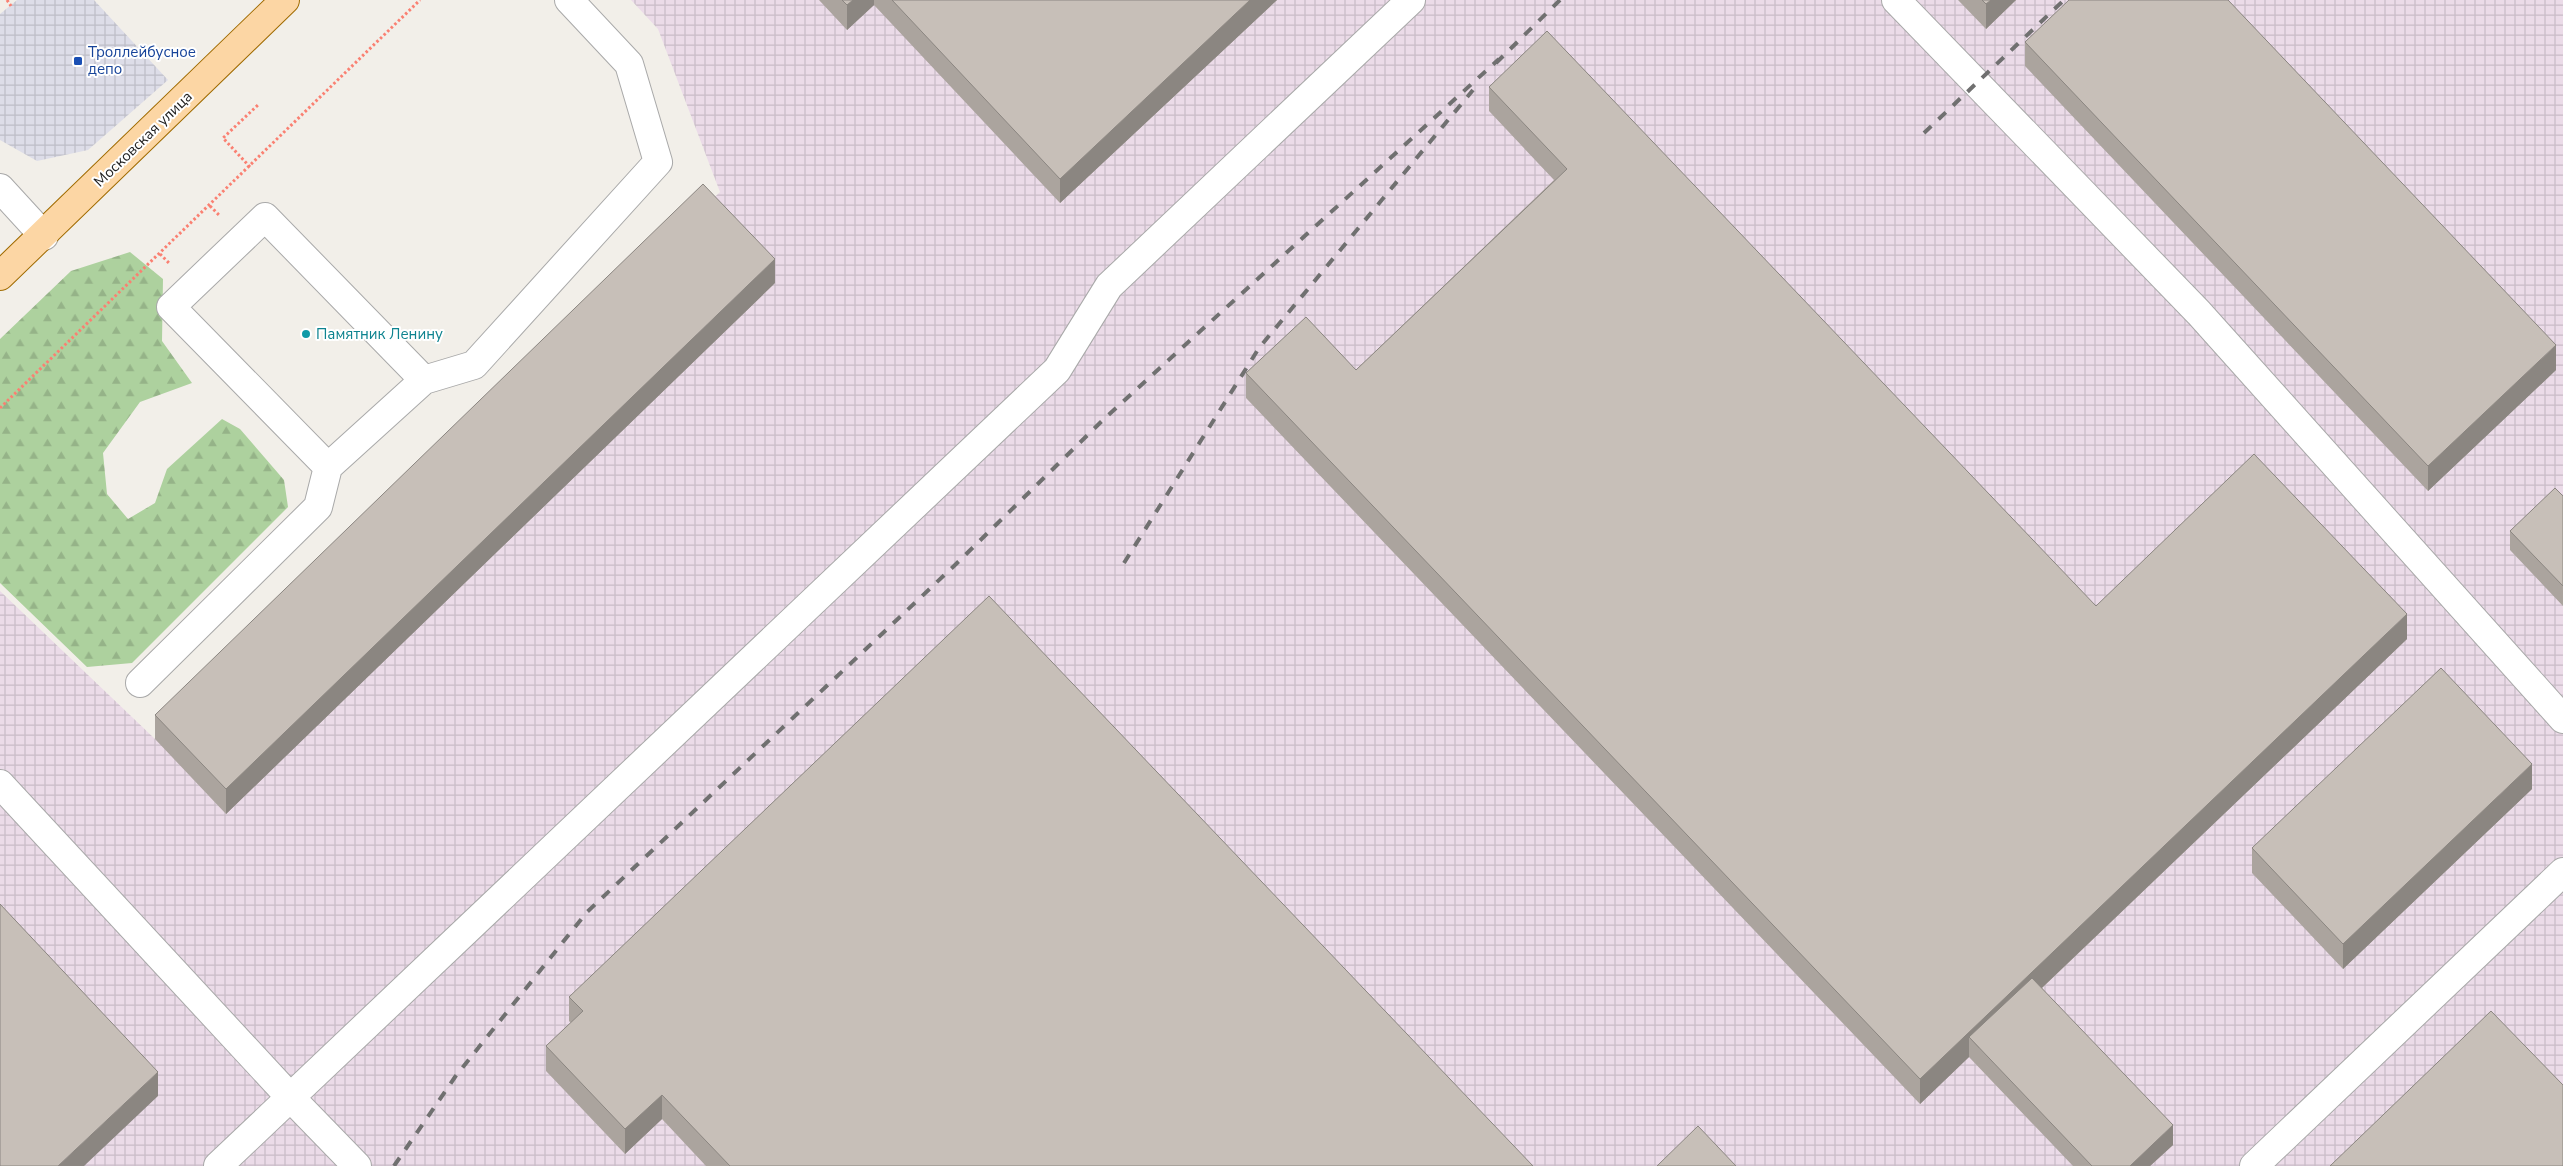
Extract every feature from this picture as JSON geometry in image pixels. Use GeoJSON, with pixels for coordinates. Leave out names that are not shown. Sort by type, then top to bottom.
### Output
{"type":"FeatureCollection","features":[{"type":"Feature","properties":{"kind":"main road","name":"Московская улица"},"geometry":{"type":"LineString","coordinates":[[0,276],[44,236],[285,0]]}},
{"type":"Feature","properties":{"kind":"lane"},"geometry":{"type":"LineString","coordinates":[[140,684],[318,507],[328,467],[424,380],[474,365],[658,162],[629,64],[569,0]]}},
{"type":"Feature","properties":{"kind":"lane"},"geometry":{"type":"LineString","coordinates":[[218,1166],[1057,370],[1109,286],[1411,0]]}},
{"type":"Feature","properties":{"kind":"lane"},"geometry":{"type":"LineString","coordinates":[[1896,0],[2199,313],[2563,719]]}},
{"type":"Feature","properties":{"kind":"lane"},"geometry":{"type":"LineString","coordinates":[[0,188],[44,236]]}},
{"type":"Feature","properties":{"kind":"lane"},"geometry":{"type":"LineString","coordinates":[[328,467],[171,307],[264,216],[424,380]]}},
{"type":"Feature","properties":{"kind":"lane"},"geometry":{"type":"LineString","coordinates":[[0,784],[290,1097],[357,1166]]}},
{"type":"Feature","properties":{"kind":"lane"},"geometry":{"type":"LineString","coordinates":[[2254,1166],[2563,872]]}},
{"type":"Feature","properties":{"kind":"path"},"geometry":{"type":"LineString","coordinates":[[0,408],[420,0]]}},
{"type":"Feature","properties":{"kind":"path"},"geometry":{"type":"LineString","coordinates":[[250,167],[223,138],[260,104]]}},
{"type":"Feature","properties":{"kind":"shaded area"},"geometry":{"type":"Polygon","coordinates":[[[17,0],[94,0],[168,80],[88,150],[37,161],[0,140],[0,14],[17,0]]]}},
{"type":"Feature","properties":{"kind":"shaded area"},"geometry":{"type":"Polygon","coordinates":[[[631,0],[2563,0],[2563,1166],[0,1166],[0,591],[155,739],[720,192],[658,29],[631,0]]]}},
{"type":"Feature","properties":{"kind":"green space"},"geometry":{"type":"Polygon","coordinates":[[[130,252],[163,279],[162,341],[192,383],[140,402],[103,453],[107,494],[128,519],[155,503],[167,469],[222,419],[240,429],[284,480],[288,507],[132,663],[87,667],[0,583],[0,339],[71,271],[130,252]]]}},
{"type":"Feature","properties":{"kind":"building"},"geometry":{"type":"Polygon","coordinates":[[[842,0],[853,0],[847,5],[842,0]]]}},
{"type":"Feature","properties":{"kind":"building"},"geometry":{"type":"Polygon","coordinates":[[[892,0],[1250,0],[1060,179],[892,0]]]}},
{"type":"Feature","properties":{"kind":"building"},"geometry":{"type":"Polygon","coordinates":[[[1982,0],[1991,0],[1986,4],[1982,0]]]}},
{"type":"Feature","properties":{"kind":"building"},"geometry":{"type":"Polygon","coordinates":[[[2069,0],[2228,0],[2556,345],[2428,466],[2025,42],[2069,0]]]}},
{"type":"Feature","properties":{"kind":"building"},"geometry":{"type":"Polygon","coordinates":[[[1547,31],[2096,606],[2254,454],[2407,614],[1920,1079],[1246,373],[1306,317],[1356,370],[1567,169],[1489,87],[1547,31]]]}},
{"type":"Feature","properties":{"kind":"building"},"geometry":{"type":"Polygon","coordinates":[[[703,184],[775,259],[226,789],[155,715],[703,184]]]}},
{"type":"Feature","properties":{"kind":"building"},"geometry":{"type":"Polygon","coordinates":[[[2555,488],[2563,496],[2563,586],[2510,531],[2555,488]]]}},
{"type":"Feature","properties":{"kind":"building"},"geometry":{"type":"Polygon","coordinates":[[[989,596],[1533,1166],[730,1166],[662,1095],[625,1129],[546,1046],[583,1011],[569,997],[989,596]]]}},
{"type":"Feature","properties":{"kind":"building"},"geometry":{"type":"Polygon","coordinates":[[[2441,668],[2532,764],[2343,944],[2252,848],[2441,668]]]}},
{"type":"Feature","properties":{"kind":"building"},"geometry":{"type":"Polygon","coordinates":[[[0,904],[158,1072],[58,1166],[0,1166],[0,904]]]}},
{"type":"Feature","properties":{"kind":"building"},"geometry":{"type":"Polygon","coordinates":[[[2032,978],[2173,1125],[2130,1166],[2092,1166],[1969,1037],[2032,978]]]}},
{"type":"Feature","properties":{"kind":"building"},"geometry":{"type":"Polygon","coordinates":[[[2491,1011],[2563,1085],[2563,1166],[2330,1166],[2491,1011]]]}},
{"type":"Feature","properties":{"kind":"building"},"geometry":{"type":"Polygon","coordinates":[[[1698,1126],[1736,1166],[1657,1166],[1698,1126]]]}},
{"type":"Feature","properties":{"kind":"railway"},"geometry":{"type":"LineString","coordinates":[[1496,63],[1560,0]]}},
{"type":"Feature","properties":{"kind":"railway"},"geometry":{"type":"LineString","coordinates":[[1924,133],[2064,0]]}},
{"type":"Feature","properties":{"kind":"railway"},"geometry":{"type":"LineString","coordinates":[[394,1166],[455,1077],[587,912],[955,565],[1105,418],[1499,59]]}},
{"type":"Feature","properties":{"kind":"railway"},"geometry":{"type":"LineString","coordinates":[[1124,563],[1259,348],[1473,90]]}},
{"type":"Feature","properties":{"kind":"place","name":"Троллейбусное депо"},"geometry":{"type":"Point","coordinates":[78,61]}},
{"type":"Feature","properties":{"kind":"place","name":"Памятник Ленину"},"geometry":{"type":"Point","coordinates":[306,334]}}]}
